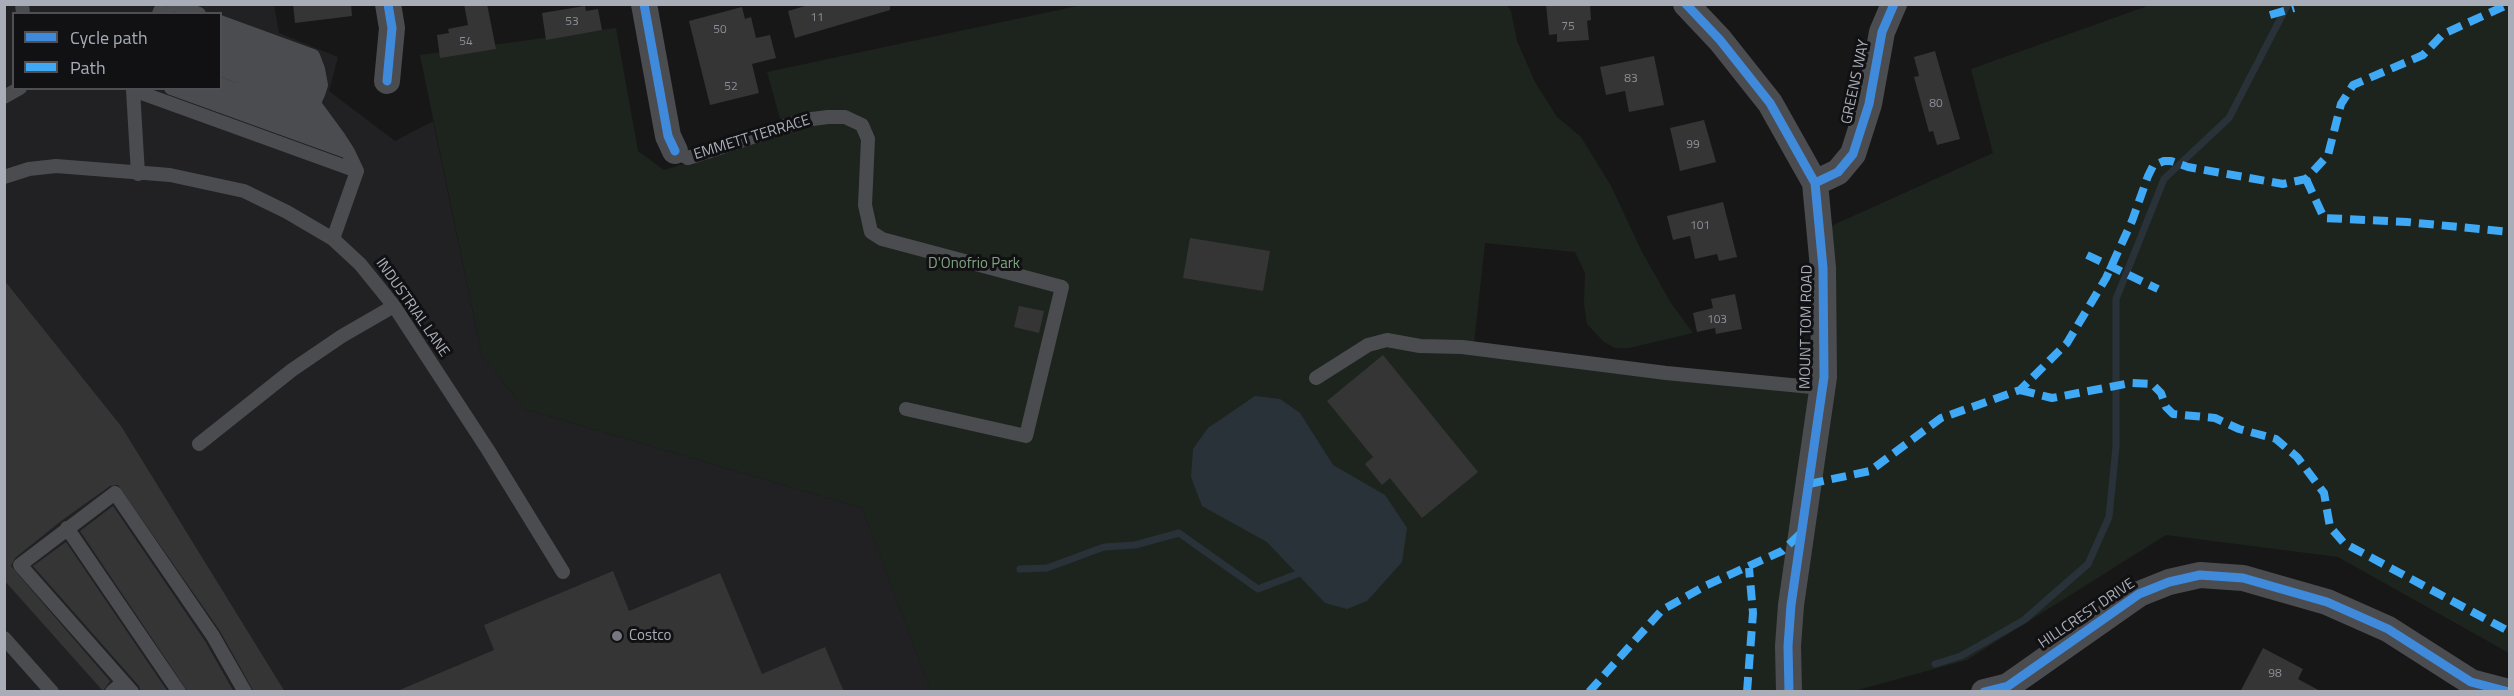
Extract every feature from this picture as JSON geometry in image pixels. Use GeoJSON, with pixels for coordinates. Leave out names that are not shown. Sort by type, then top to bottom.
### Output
{"type":"FeatureCollection","features":[{"type":"Feature","properties":{"kind":"street"},"geometry":{"type":"LineString","coordinates":[[387,81],[392,28],[388,4]]}},
{"type":"Feature","properties":{"kind":"street","name":"EMMETT TERRACE"},"geometry":{"type":"LineString","coordinates":[[644,4],[668,136],[675,151]]}},
{"type":"Feature","properties":{"kind":"street","name":"MOUNT TOM ROAD"},"geometry":{"type":"LineString","coordinates":[[1686,4],[1720,40],[1770,103],[1815,183],[1823,280],[1822,388],[1791,605],[1788,646],[1789,692]]}},
{"type":"Feature","properties":{"kind":"street","name":"GREENS WAY"},"geometry":{"type":"LineString","coordinates":[[1815,183],[1838,172],[1853,154],[1869,104],[1882,32],[1894,4]]}},
{"type":"Feature","properties":{"kind":"street","name":"HILLCREST DRIVE"},"geometry":{"type":"LineString","coordinates":[[2008,690],[2139,594],[2169,582],[2200,575],[2243,578],[2327,602],[2388,629],[2471,682],[2510,692]]}},
{"type":"Feature","properties":{"kind":"lane"},"geometry":{"type":"LineString","coordinates":[[174,4],[193,12]]}},
{"type":"Feature","properties":{"kind":"lane"},"geometry":{"type":"LineString","coordinates":[[222,23],[313,56],[318,69],[318,94],[328,123],[348,152],[357,171],[333,238]]}},
{"type":"Feature","properties":{"kind":"lane"},"geometry":{"type":"LineString","coordinates":[[222,34],[318,69]]}},
{"type":"Feature","properties":{"kind":"lane"},"geometry":{"type":"LineString","coordinates":[[222,47],[318,94]]}},
{"type":"Feature","properties":{"kind":"lane"},"geometry":{"type":"LineString","coordinates":[[222,58],[318,94]]}},
{"type":"Feature","properties":{"kind":"lane"},"geometry":{"type":"LineString","coordinates":[[222,70],[318,94]]}},
{"type":"Feature","properties":{"kind":"lane"},"geometry":{"type":"LineString","coordinates":[[222,85],[328,123]]}},
{"type":"Feature","properties":{"kind":"lane"},"geometry":{"type":"LineString","coordinates":[[133,90],[138,174]]}},
{"type":"Feature","properties":{"kind":"lane"},"geometry":{"type":"LineString","coordinates":[[136,90],[357,171]]}},
{"type":"Feature","properties":{"kind":"lane"},"geometry":{"type":"LineString","coordinates":[[177,90],[348,152]]}},
{"type":"Feature","properties":{"kind":"lane"},"geometry":{"type":"LineString","coordinates":[[207,90],[339,138]]}},
{"type":"Feature","properties":{"kind":"lane","name":"EMMETT TERRACE"},"geometry":{"type":"LineString","coordinates":[[675,151],[688,158],[804,120],[845,117],[862,125],[868,139],[865,205],[871,232],[882,239],[1062,288],[1026,436],[906,409]]}},
{"type":"Feature","properties":{"kind":"lane","name":"INDUSTRIAL LANE"},"geometry":{"type":"LineString","coordinates":[[4,177],[29,169],[56,166],[170,175],[236,189],[287,212],[333,238],[360,264],[394,306],[488,450],[563,572]]}},
{"type":"Feature","properties":{"kind":"lane"},"geometry":{"type":"LineString","coordinates":[[199,444],[292,370],[342,336],[394,306]]}},
{"type":"Feature","properties":{"kind":"lane"},"geometry":{"type":"LineString","coordinates":[[1316,378],[1368,345],[1387,340],[1420,346],[1462,347],[1666,373],[1822,388]]}},
{"type":"Feature","properties":{"kind":"lane"},"geometry":{"type":"LineString","coordinates":[[112,692],[128,687],[20,565],[115,493],[213,636],[245,692]]}},
{"type":"Feature","properties":{"kind":"lane"},"geometry":{"type":"LineString","coordinates":[[67,528],[179,692]]}},
{"type":"Feature","properties":{"kind":"lane"},"geometry":{"type":"LineString","coordinates":[[4,638],[52,692]]}},
{"type":"Feature","properties":{"kind":"shaded area"},"geometry":{"type":"Polygon","coordinates":[[[4,5],[274,5],[279,33],[338,57],[329,91],[395,141],[433,121],[482,356],[525,409],[862,508],[931,691],[5,691],[4,5]]]}},
{"type":"Feature","properties":{"kind":"shaded area"},"geometry":{"type":"Polygon","coordinates":[[[1255,396],[1280,399],[1300,413],[1333,465],[1385,495],[1407,528],[1402,562],[1367,601],[1347,609],[1325,603],[1267,542],[1202,506],[1191,477],[1193,449],[1208,428],[1255,396]]]}},
{"type":"Feature","properties":{"kind":"green space","name":"D'Onofrio Park"},"geometry":{"type":"Polygon","coordinates":[[[1082,5],[1507,5],[1511,11],[1517,41],[1535,82],[1557,117],[1581,137],[1611,186],[1642,252],[1671,303],[1693,333],[1629,348],[1615,348],[1604,342],[1587,324],[1584,304],[1585,273],[1575,252],[1485,243],[1474,344],[1833,385],[1831,226],[1993,153],[1971,69],[2150,5],[2509,5],[2509,653],[2338,557],[2166,535],[1967,660],[1854,691],[931,691],[862,508],[525,409],[482,356],[420,55],[616,28],[638,151],[664,170],[784,133],[767,72],[1082,5]]]}},
{"type":"Feature","properties":{"kind":"building"},"geometry":{"type":"Polygon","coordinates":[[[293,4],[351,4],[352,16],[295,23],[293,4]]]}},
{"type":"Feature","properties":{"kind":"building"},"geometry":{"type":"Polygon","coordinates":[[[464,4],[487,4],[496,49],[440,58],[437,35],[449,33],[448,29],[468,25],[464,4]]]}},
{"type":"Feature","properties":{"kind":"building"},"geometry":{"type":"Polygon","coordinates":[[[812,4],[890,4],[890,10],[795,38],[788,11],[812,4]]]}},
{"type":"Feature","properties":{"kind":"building"},"geometry":{"type":"Polygon","coordinates":[[[1546,4],[1590,4],[1591,20],[1587,21],[1589,40],[1557,42],[1557,34],[1549,35],[1546,4]]]}},
{"type":"Feature","properties":{"kind":"building"},"geometry":{"type":"Polygon","coordinates":[[[585,6],[586,11],[598,9],[602,30],[546,40],[542,13],[585,6]]]}},
{"type":"Feature","properties":{"kind":"building"},"geometry":{"type":"Polygon","coordinates":[[[742,7],[745,19],[751,17],[756,38],[770,35],[776,58],[752,64],[759,93],[710,105],[689,21],[742,7]]]}},
{"type":"Feature","properties":{"kind":"building"},"geometry":{"type":"Polygon","coordinates":[[[1935,51],[1960,139],[1937,145],[1933,131],[1929,132],[1914,77],[1919,76],[1914,57],[1935,51]]]}},
{"type":"Feature","properties":{"kind":"building"},"geometry":{"type":"Polygon","coordinates":[[[1654,56],[1664,105],[1629,112],[1625,91],[1606,95],[1600,67],[1654,56]]]}},
{"type":"Feature","properties":{"kind":"building"},"geometry":{"type":"Polygon","coordinates":[[[1704,120],[1716,162],[1680,171],[1670,128],[1704,120]]]}},
{"type":"Feature","properties":{"kind":"building"},"geometry":{"type":"Polygon","coordinates":[[[1723,202],[1737,257],[1719,261],[1717,254],[1695,259],[1690,236],[1673,240],[1667,216],[1723,202]]]}},
{"type":"Feature","properties":{"kind":"building"},"geometry":{"type":"Polygon","coordinates":[[[1190,238],[1270,251],[1263,291],[1183,278],[1190,238]]]}},
{"type":"Feature","properties":{"kind":"building"},"geometry":{"type":"Polygon","coordinates":[[[4,280],[121,426],[285,692],[254,692],[220,631],[118,485],[110,486],[61,521],[15,558],[11,566],[110,681],[103,691],[4,580],[4,280]]]}},
{"type":"Feature","properties":{"kind":"building"},"geometry":{"type":"Polygon","coordinates":[[[1735,294],[1742,329],[1716,334],[1715,328],[1697,332],[1693,313],[1713,308],[1711,299],[1735,294]]]}},
{"type":"Feature","properties":{"kind":"building"},"geometry":{"type":"Polygon","coordinates":[[[1019,306],[1044,311],[1039,333],[1014,327],[1019,306]]]}},
{"type":"Feature","properties":{"kind":"building"},"geometry":{"type":"Polygon","coordinates":[[[1383,355],[1478,472],[1422,518],[1390,478],[1382,485],[1365,464],[1373,457],[1327,401],[1383,355]]]}},
{"type":"Feature","properties":{"kind":"building"},"geometry":{"type":"Polygon","coordinates":[[[113,506],[205,641],[234,692],[188,692],[80,531],[113,506]]]}},
{"type":"Feature","properties":{"kind":"building"},"geometry":{"type":"Polygon","coordinates":[[[66,542],[168,692],[141,692],[139,686],[33,566],[66,542]]]}},
{"type":"Feature","properties":{"kind":"building","name":"Costco"},"geometry":{"type":"Polygon","coordinates":[[[613,571],[629,611],[720,573],[762,674],[825,647],[844,692],[395,692],[494,650],[484,625],[613,571]]]}},
{"type":"Feature","properties":{"kind":"building"},"geometry":{"type":"Polygon","coordinates":[[[2263,648],[2303,669],[2298,679],[2322,692],[2240,692],[2263,648]]]}},
{"type":"Feature","properties":{"kind":"waterway"},"geometry":{"type":"LineString","coordinates":[[1935,664],[1961,656],[2024,620],[2088,564],[2109,517],[2116,447],[2116,299],[2164,179],[2229,118],[2288,4]]}},
{"type":"Feature","properties":{"kind":"waterway"},"geometry":{"type":"LineString","coordinates":[[1020,569],[1047,568],[1104,547],[1135,545],[1179,533],[1258,589],[1305,571]]}},
{"type":"Feature","properties":{"kind":"marked path"},"geometry":{"type":"LineString","coordinates":[[1809,484],[1870,471],[1941,418],[2020,390],[2067,343],[2106,278],[2132,221],[2153,166],[2164,161],[2171,161],[2188,167],[2283,184],[2306,179],[2328,155],[2341,104],[2353,85],[2423,55],[2443,34],[2509,4]]}},
{"type":"Feature","properties":{"kind":"marked path"},"geometry":{"type":"LineString","coordinates":[[2270,15],[2294,8]]}},
{"type":"Feature","properties":{"kind":"marked path"},"geometry":{"type":"LineString","coordinates":[[2306,179],[2324,218],[2407,222],[2510,232]]}},
{"type":"Feature","properties":{"kind":"marked path"},"geometry":{"type":"LineString","coordinates":[[2087,255],[2158,289]]}},
{"type":"Feature","properties":{"kind":"marked path"},"geometry":{"type":"LineString","coordinates":[[2020,390],[2052,398],[2131,383],[2152,384],[2161,393],[2166,407],[2173,414],[2215,418],[2239,429],[2276,439],[2297,457],[2324,493],[2330,527],[2344,543],[2510,632]]}},
{"type":"Feature","properties":{"kind":"marked path"},"geometry":{"type":"LineString","coordinates":[[1589,692],[1662,610],[1705,586],[1782,551],[1801,533]]}},
{"type":"Feature","properties":{"kind":"marked path"},"geometry":{"type":"LineString","coordinates":[[1747,692],[1753,613],[1749,568]]}},
{"type":"Feature","properties":{"kind":"cycle path"},"geometry":{"type":"LineString","coordinates":[[387,81],[392,28],[388,4]]}},
{"type":"Feature","properties":{"kind":"cycle path"},"geometry":{"type":"LineString","coordinates":[[644,4],[668,136],[675,151]]}},
{"type":"Feature","properties":{"kind":"cycle path"},"geometry":{"type":"LineString","coordinates":[[1686,4],[1720,40],[1770,103],[1815,183],[1823,268],[1824,377],[1791,605],[1788,646],[1789,692]]}},
{"type":"Feature","properties":{"kind":"cycle path"},"geometry":{"type":"LineString","coordinates":[[1815,183],[1838,172],[1853,154],[1869,104],[1882,32],[1894,4]]}},
{"type":"Feature","properties":{"kind":"cycle path"},"geometry":{"type":"LineString","coordinates":[[1984,692],[2008,686],[2139,594],[2169,582],[2200,575],[2243,578],[2327,602],[2388,629],[2471,682],[2509,692]]}},
{"type":"Feature","properties":{"kind":"place","name":"Costco"},"geometry":{"type":"Point","coordinates":[617,636]}}]}
